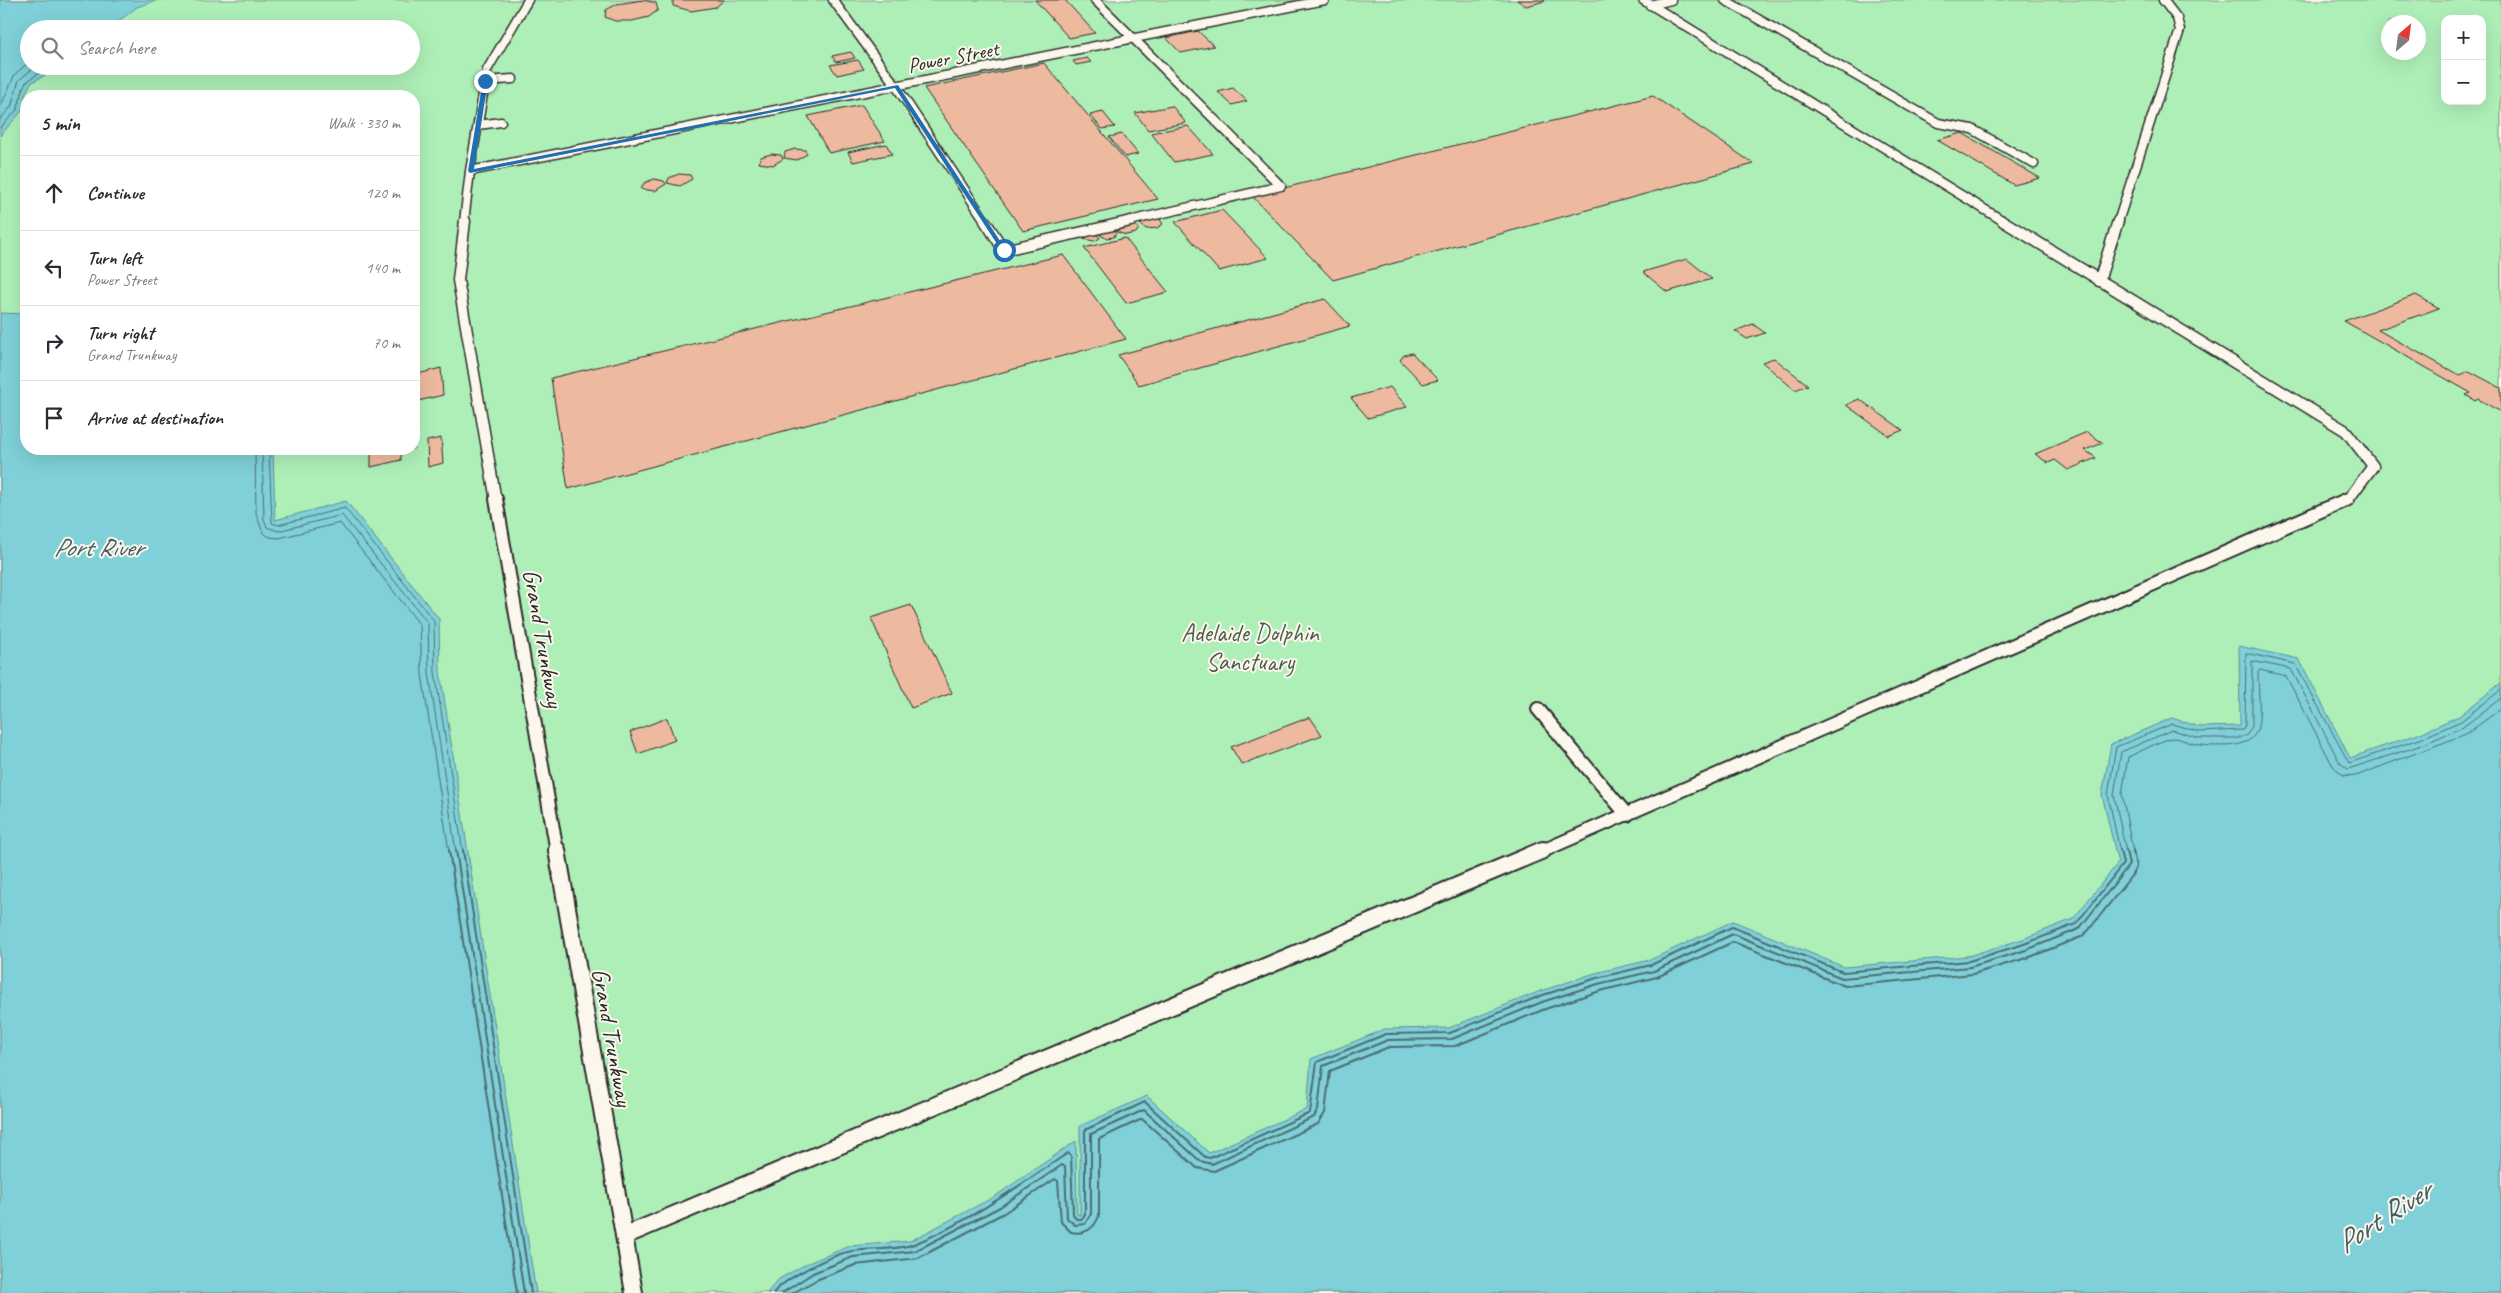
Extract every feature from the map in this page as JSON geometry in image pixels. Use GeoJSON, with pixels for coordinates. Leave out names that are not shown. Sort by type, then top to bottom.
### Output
{"type":"FeatureCollection","features":[{"type":"Feature","properties":{"kind":"lane","name":"Grand Trunkway"},"geometry":{"type":"LineString","coordinates":[[528,0],[487,70],[470,171],[458,280],[634,1293]]}},
{"type":"Feature","properties":{"kind":"lane"},"geometry":{"type":"LineString","coordinates":[[833,0],[896,86],[1004,250],[1281,186],[1095,0]]}},
{"type":"Feature","properties":{"kind":"lane","name":"Power Street"},"geometry":{"type":"LineString","coordinates":[[470,171],[1325,0]]}},
{"type":"Feature","properties":{"kind":"lane"},"geometry":{"type":"LineString","coordinates":[[1647,2],[1671,0]]}},
{"type":"Feature","properties":{"kind":"lane"},"geometry":{"type":"LineString","coordinates":[[1725,0],[1938,123],[1972,129],[2034,164]]}},
{"type":"Feature","properties":{"kind":"lane"},"geometry":{"type":"LineString","coordinates":[[2099,281],[2178,36],[2180,24],[2178,18],[2163,0]]}},
{"type":"Feature","properties":{"kind":"lane"},"geometry":{"type":"LineString","coordinates":[[624,1236],[1626,816],[2346,502],[2373,466],[2346,431],[1647,2]]}},
{"type":"Feature","properties":{"kind":"lane"},"geometry":{"type":"LineString","coordinates":[[485,81],[513,79]]}},
{"type":"Feature","properties":{"kind":"lane"},"geometry":{"type":"LineString","coordinates":[[478,125],[501,122]]}},
{"type":"Feature","properties":{"kind":"lane"},"geometry":{"type":"LineString","coordinates":[[1538,709],[1626,816]]}},
{"type":"Feature","properties":{"kind":"green space","name":"Adelaide Dolphin Sanctuary"},"geometry":{"type":"Polygon","coordinates":[[[0,0],[2501,0],[2501,1293],[0,1293],[0,0]]]}},
{"type":"Feature","properties":{"kind":"water"},"geometry":{"type":"Polygon","coordinates":[[[0,0],[158,0],[137,7],[120,20],[20,20],[20,75],[45,75],[31,83],[27,90],[20,90],[20,113],[0,136],[0,0]]]}},
{"type":"Feature","properties":{"kind":"water","name":"Port River"},"geometry":{"type":"Polygon","coordinates":[[[0,313],[20,314],[20,455],[273,455],[275,520],[346,501],[439,619],[440,671],[536,1293],[0,1293],[0,313]]]}},
{"type":"Feature","properties":{"kind":"water","name":"Port River"},"geometry":{"type":"Polygon","coordinates":[[[2239,646],[2299,659],[2350,758],[2418,734],[2459,716],[2501,683],[2501,1293],[767,1293],[779,1279],[808,1263],[850,1246],[910,1241],[994,1197],[1076,1141],[1077,1214],[1080,1215],[1080,1126],[1147,1096],[1209,1153],[1307,1109],[1311,1059],[1385,1029],[1449,1028],[1538,992],[1595,973],[1650,960],[1733,921],[1844,967],[1968,956],[2023,939],[2073,919],[2118,863],[2102,795],[2111,744],[2172,718],[2199,727],[2240,726],[2239,646]]]}},
{"type":"Feature","properties":{"kind":"building"},"geometry":{"type":"Polygon","coordinates":[[[643,0],[656,3],[658,10],[649,17],[632,21],[615,21],[605,17],[606,10],[617,4],[643,0]]]}},
{"type":"Feature","properties":{"kind":"building"},"geometry":{"type":"Polygon","coordinates":[[[673,0],[724,0],[716,7],[691,11],[673,6],[673,0]]]}},
{"type":"Feature","properties":{"kind":"building"},"geometry":{"type":"Polygon","coordinates":[[[1035,0],[1065,0],[1095,33],[1069,38],[1035,0]]]}},
{"type":"Feature","properties":{"kind":"building"},"geometry":{"type":"Polygon","coordinates":[[[1517,0],[1543,0],[1545,1],[1526,6],[1517,0]]]}},
{"type":"Feature","properties":{"kind":"building"},"geometry":{"type":"Polygon","coordinates":[[[1198,31],[1214,46],[1181,53],[1166,38],[1198,31]]]}},
{"type":"Feature","properties":{"kind":"building"},"geometry":{"type":"Polygon","coordinates":[[[851,52],[855,58],[836,62],[832,56],[851,52]]]}},
{"type":"Feature","properties":{"kind":"building"},"geometry":{"type":"Polygon","coordinates":[[[1087,58],[1091,62],[1076,65],[1073,61],[1087,58]]]}},
{"type":"Feature","properties":{"kind":"building"},"geometry":{"type":"Polygon","coordinates":[[[858,60],[864,69],[837,75],[830,65],[858,60]]]}},
{"type":"Feature","properties":{"kind":"building"},"geometry":{"type":"Polygon","coordinates":[[[1044,63],[1158,199],[1023,231],[924,88],[1044,63]]]}},
{"type":"Feature","properties":{"kind":"building"},"geometry":{"type":"Polygon","coordinates":[[[1233,88],[1247,101],[1232,105],[1218,92],[1233,88]]]}},
{"type":"Feature","properties":{"kind":"building"},"geometry":{"type":"Polygon","coordinates":[[[1653,96],[1754,164],[1333,280],[1252,196],[1653,96]]]}},
{"type":"Feature","properties":{"kind":"building"},"geometry":{"type":"Polygon","coordinates":[[[862,105],[885,141],[829,153],[808,116],[862,105]]]}},
{"type":"Feature","properties":{"kind":"building"},"geometry":{"type":"Polygon","coordinates":[[[1172,106],[1186,123],[1148,130],[1135,113],[1172,106]]]}},
{"type":"Feature","properties":{"kind":"building"},"geometry":{"type":"Polygon","coordinates":[[[1103,112],[1115,127],[1102,129],[1090,115],[1103,112]]]}},
{"type":"Feature","properties":{"kind":"building"},"geometry":{"type":"Polygon","coordinates":[[[1188,126],[1213,154],[1174,162],[1151,133],[1188,126]]]}},
{"type":"Feature","properties":{"kind":"building"},"geometry":{"type":"Polygon","coordinates":[[[1962,133],[2040,178],[2014,185],[1937,140],[1962,133]]]}},
{"type":"Feature","properties":{"kind":"building"},"geometry":{"type":"Polygon","coordinates":[[[1122,134],[1138,154],[1125,157],[1109,137],[1122,134]]]}},
{"type":"Feature","properties":{"kind":"building"},"geometry":{"type":"Polygon","coordinates":[[[886,144],[892,154],[853,162],[848,152],[886,144]]]}},
{"type":"Feature","properties":{"kind":"building"},"geometry":{"type":"Polygon","coordinates":[[[795,149],[805,150],[807,154],[797,160],[784,158],[785,152],[795,149]]]}},
{"type":"Feature","properties":{"kind":"building"},"geometry":{"type":"Polygon","coordinates":[[[771,154],[781,155],[783,159],[773,165],[759,163],[761,157],[771,154]]]}},
{"type":"Feature","properties":{"kind":"building"},"geometry":{"type":"Polygon","coordinates":[[[679,174],[690,175],[692,179],[680,186],[667,183],[669,178],[679,174]]]}},
{"type":"Feature","properties":{"kind":"building"},"geometry":{"type":"Polygon","coordinates":[[[654,179],[664,181],[666,184],[655,191],[641,189],[644,183],[654,179]]]}},
{"type":"Feature","properties":{"kind":"building"},"geometry":{"type":"Polygon","coordinates":[[[1222,210],[1268,258],[1219,271],[1175,222],[1222,210]]]}},
{"type":"Feature","properties":{"kind":"building"},"geometry":{"type":"Polygon","coordinates":[[[1159,218],[1163,224],[1157,228],[1146,229],[1140,224],[1159,218]]]}},
{"type":"Feature","properties":{"kind":"building"},"geometry":{"type":"Polygon","coordinates":[[[1132,224],[1139,228],[1136,233],[1126,235],[1117,232],[1117,228],[1132,224]]]}},
{"type":"Feature","properties":{"kind":"building"},"geometry":{"type":"Polygon","coordinates":[[[1113,230],[1116,232],[1114,237],[1106,238],[1100,235],[1100,233],[1113,230]]]}},
{"type":"Feature","properties":{"kind":"building"},"geometry":{"type":"Polygon","coordinates":[[[1096,234],[1100,238],[1095,241],[1083,239],[1083,236],[1096,234]]]}},
{"type":"Feature","properties":{"kind":"building"},"geometry":{"type":"Polygon","coordinates":[[[1125,238],[1168,292],[1126,303],[1084,248],[1125,238]]]}},
{"type":"Feature","properties":{"kind":"building"},"geometry":{"type":"Polygon","coordinates":[[[1063,255],[1126,339],[568,489],[551,378],[1063,255]]]}},
{"type":"Feature","properties":{"kind":"building"},"geometry":{"type":"Polygon","coordinates":[[[1687,259],[1712,279],[1667,292],[1643,272],[1687,259]]]}},
{"type":"Feature","properties":{"kind":"building"},"geometry":{"type":"Polygon","coordinates":[[[2416,295],[2439,308],[2378,330],[2459,375],[2469,371],[2501,388],[2501,412],[2478,399],[2475,401],[2466,395],[2471,393],[2344,321],[2416,295]]]}},
{"type":"Feature","properties":{"kind":"building"},"geometry":{"type":"Polygon","coordinates":[[[1325,299],[1350,326],[1139,385],[1118,355],[1325,299]]]}},
{"type":"Feature","properties":{"kind":"building"},"geometry":{"type":"Polygon","coordinates":[[[1753,324],[1765,333],[1747,339],[1735,331],[1753,324]]]}},
{"type":"Feature","properties":{"kind":"building"},"geometry":{"type":"Polygon","coordinates":[[[1412,353],[1438,380],[1423,384],[1400,360],[1404,355],[1412,353]]]}},
{"type":"Feature","properties":{"kind":"building"},"geometry":{"type":"Polygon","coordinates":[[[1774,358],[1808,385],[1795,390],[1762,362],[1774,358]]]}},
{"type":"Feature","properties":{"kind":"building"},"geometry":{"type":"Polygon","coordinates":[[[441,368],[443,395],[420,401],[420,373],[441,368]]]}},
{"type":"Feature","properties":{"kind":"building"},"geometry":{"type":"Polygon","coordinates":[[[1390,387],[1407,407],[1368,418],[1351,398],[1390,387]]]}},
{"type":"Feature","properties":{"kind":"building"},"geometry":{"type":"Polygon","coordinates":[[[1859,399],[1903,430],[1889,436],[1846,405],[1859,399]]]}},
{"type":"Feature","properties":{"kind":"building"},"geometry":{"type":"Polygon","coordinates":[[[2087,432],[2103,443],[2085,450],[2096,458],[2068,470],[2055,460],[2048,463],[2035,454],[2087,432]]]}},
{"type":"Feature","properties":{"kind":"building"},"geometry":{"type":"Polygon","coordinates":[[[441,438],[443,463],[428,467],[427,441],[441,438]]]}},
{"type":"Feature","properties":{"kind":"building"},"geometry":{"type":"Polygon","coordinates":[[[371,455],[401,455],[401,460],[371,467],[371,455]]]}},
{"type":"Feature","properties":{"kind":"building"},"geometry":{"type":"Polygon","coordinates":[[[911,605],[952,693],[911,708],[871,618],[911,605]]]}},
{"type":"Feature","properties":{"kind":"building"},"geometry":{"type":"Polygon","coordinates":[[[1310,717],[1322,735],[1242,765],[1231,747],[1310,717]]]}},
{"type":"Feature","properties":{"kind":"building"},"geometry":{"type":"Polygon","coordinates":[[[667,718],[675,740],[638,754],[630,732],[667,718]]]}},
{"type":"Feature","properties":{"kind":"route"},"geometry":{"type":"LineString","coordinates":[[485,81],[470,171],[896,86],[1004,250]]}}]}
